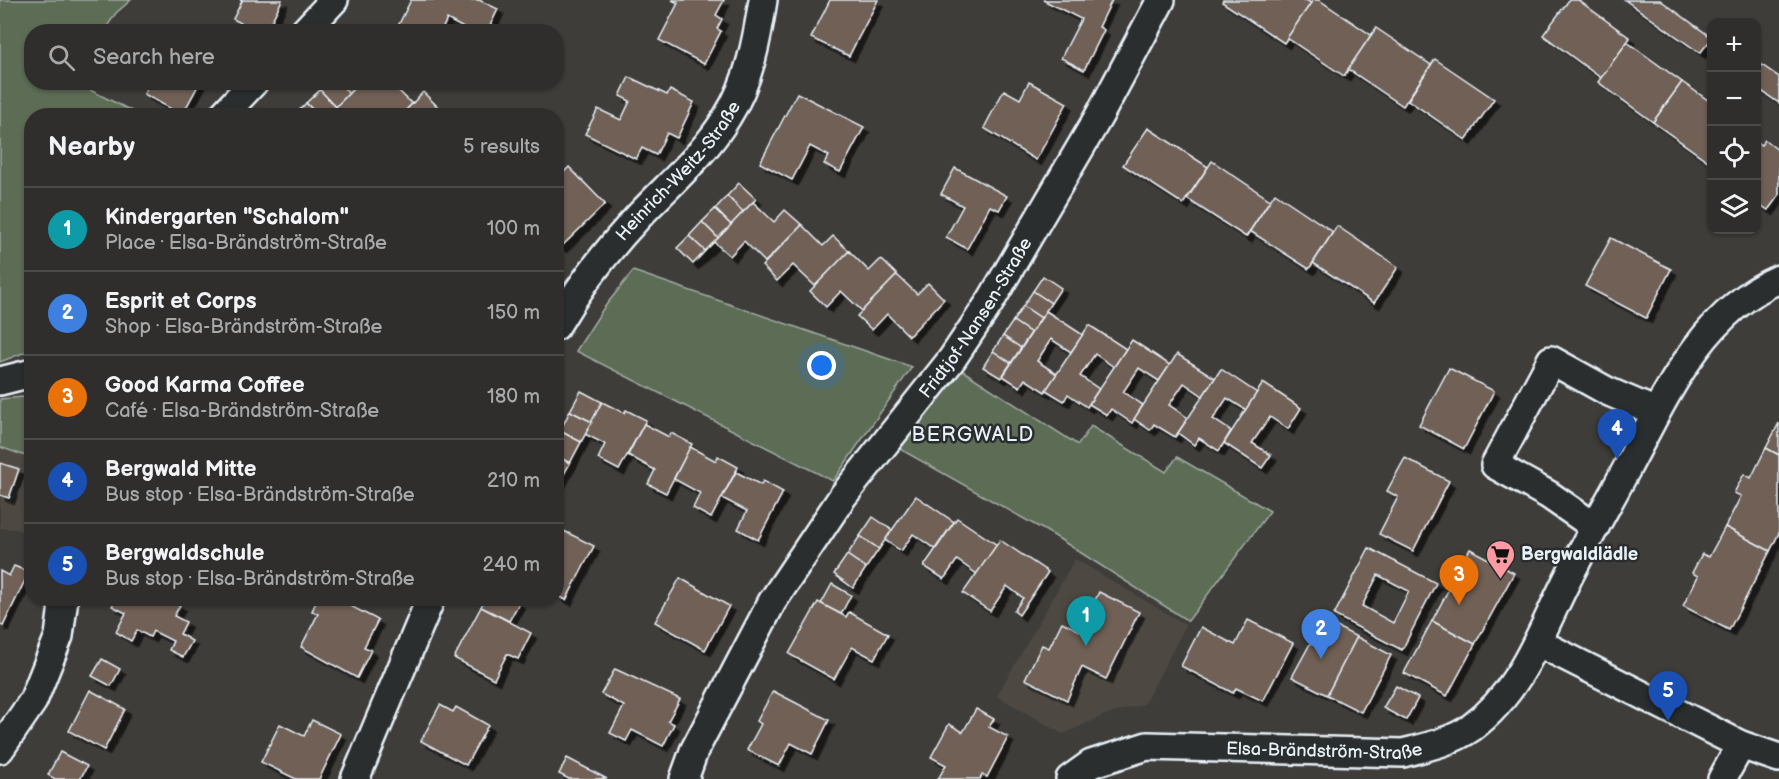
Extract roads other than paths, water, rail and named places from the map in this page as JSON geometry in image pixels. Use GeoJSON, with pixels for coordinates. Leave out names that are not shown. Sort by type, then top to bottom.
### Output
{"type":"FeatureCollection","features":[{"type":"Feature","properties":{"kind":"street"},"geometry":{"type":"LineString","coordinates":[[312,24],[334,0]]}},
{"type":"Feature","properties":{"kind":"street","name":"Heinrich-Weitz-Straße"},"geometry":{"type":"LineString","coordinates":[[564,312],[573,297],[638,218],[702,151],[728,117],[756,41],[763,0]]}},
{"type":"Feature","properties":{"kind":"street","name":"Fridtjof-Nansen-Straße"},"geometry":{"type":"LineString","coordinates":[[684,779],[694,751],[772,602],[843,496],[952,359],[990,302],[1099,116],[1161,0]]}},
{"type":"Feature","properties":{"kind":"street"},"geometry":{"type":"LineString","coordinates":[[230,108],[246,90]]}},
{"type":"Feature","properties":{"kind":"street","name":"Elsa-Brändström-Straße"},"geometry":{"type":"LineString","coordinates":[[1070,779],[1092,764],[1147,746],[1403,753],[1439,744],[1470,729],[1502,700],[1539,643],[1595,527],[1656,412],[1688,359],[1719,319],[1760,287],[1779,279]]}},
{"type":"Feature","properties":{"kind":"street"},"geometry":{"type":"LineString","coordinates":[[1595,527],[1550,495],[1495,465],[1551,360],[1607,391],[1656,412]]}},
{"type":"Feature","properties":{"kind":"street"},"geometry":{"type":"LineString","coordinates":[[0,381],[24,375]]}},
{"type":"Feature","properties":{"kind":"street"},"geometry":{"type":"LineString","coordinates":[[0,749],[33,701],[58,636],[63,606]]}},
{"type":"Feature","properties":{"kind":"street"},"geometry":{"type":"LineString","coordinates":[[355,779],[428,606]]}},
{"type":"Feature","properties":{"kind":"street"},"geometry":{"type":"LineString","coordinates":[[1539,643],[1741,745],[1779,758]]}},
{"type":"Feature","properties":{"kind":"street"},"geometry":{"type":"LineString","coordinates":[[1722,779],[1741,745]]}},
{"type":"Feature","properties":{"kind":"place","name":"Bergwald Mitte"},"geometry":{"type":"Point","coordinates":[1617,459]}},
{"type":"Feature","properties":{"kind":"place","name":"Bergwaldlädle"},"geometry":{"type":"Point","coordinates":[1500,580]}},
{"type":"Feature","properties":{"kind":"place","name":"Good Karma Coffee"},"geometry":{"type":"Point","coordinates":[1459,605]}},
{"type":"Feature","properties":{"kind":"place","name":"Kindergarten \"Schalom\""},"geometry":{"type":"Point","coordinates":[1086,646]}},
{"type":"Feature","properties":{"kind":"place","name":"Esprit et Corps"},"geometry":{"type":"Point","coordinates":[1321,659]}},
{"type":"Feature","properties":{"kind":"place","name":"Bergwaldschule"},"geometry":{"type":"Point","coordinates":[1668,721]}},
{"type":"Feature","properties":{"kind":"district","name":"BERGWALD"},"geometry":{"type":"Point","coordinates":[973,434]}}]}
